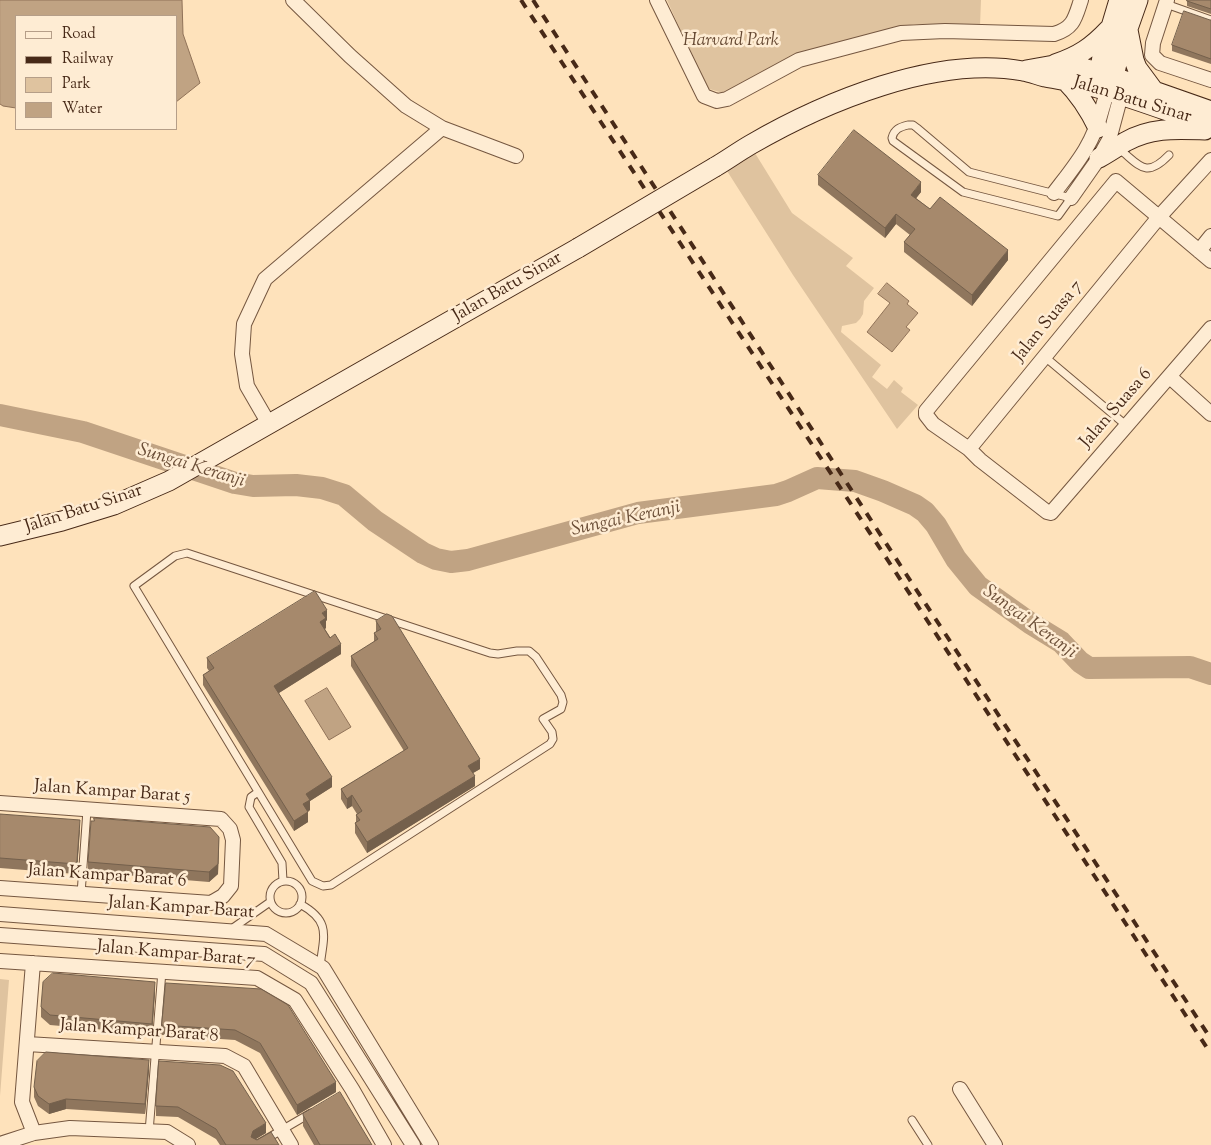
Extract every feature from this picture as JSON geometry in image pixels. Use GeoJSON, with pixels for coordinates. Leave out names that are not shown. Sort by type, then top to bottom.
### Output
{"type":"FeatureCollection","features":[{"type":"Feature","properties":{"kind":"street"},"geometry":{"type":"LineString","coordinates":[[293,0],[350,56],[406,106],[442,128],[516,156]]}},
{"type":"Feature","properties":{"kind":"street"},"geometry":{"type":"LineString","coordinates":[[657,0],[704,96],[716,101],[727,99],[799,60],[901,34],[944,31],[1054,34],[1065,30],[1074,22],[1081,0]]}},
{"type":"Feature","properties":{"kind":"street"},"geometry":{"type":"LineString","coordinates":[[1119,0],[1119,28],[1137,68],[1154,91]]}},
{"type":"Feature","properties":{"kind":"street"},"geometry":{"type":"LineString","coordinates":[[1071,198],[1109,140],[1110,84],[1102,57],[1138,0]]}},
{"type":"Feature","properties":{"kind":"street"},"geometry":{"type":"LineString","coordinates":[[1167,2],[1153,43],[1152,55],[1160,63],[1211,80]]}},
{"type":"Feature","properties":{"kind":"street"},"geometry":{"type":"LineString","coordinates":[[1054,64],[1067,60],[1119,28]]}},
{"type":"Feature","properties":{"kind":"street","name":"Jalan Batu Sinar"},"geometry":{"type":"LineString","coordinates":[[1023,71],[1054,64],[1076,66],[1110,84],[1211,126]]}},
{"type":"Feature","properties":{"kind":"street","name":"Jalan Batu Sinar"},"geometry":{"type":"LineString","coordinates":[[0,536],[62,521],[114,505],[169,481],[578,248],[750,145],[800,118],[835,102],[890,84],[958,69],[997,69],[1023,71],[1064,80],[1110,84],[1154,91],[1211,110]]}},
{"type":"Feature","properties":{"kind":"street"},"geometry":{"type":"LineString","coordinates":[[1064,80],[1078,93],[1098,128]]}},
{"type":"Feature","properties":{"kind":"street"},"geometry":{"type":"LineString","coordinates":[[1054,193],[1087,148],[1098,128],[1110,84]]}},
{"type":"Feature","properties":{"kind":"street"},"geometry":{"type":"LineString","coordinates":[[269,424],[247,386],[242,354],[244,324],[265,279],[442,128]]}},
{"type":"Feature","properties":{"kind":"street"},"geometry":{"type":"LineString","coordinates":[[1099,158],[1118,148],[1124,142],[1145,133],[1165,129],[1211,130]]}},
{"type":"Feature","properties":{"kind":"street","name":"Jalan Suasa 7"},"geometry":{"type":"LineString","coordinates":[[969,449],[1159,218],[1211,160]]}},
{"type":"Feature","properties":{"kind":"street"},"geometry":{"type":"LineString","coordinates":[[969,449],[933,424],[926,415],[926,411],[1116,181],[1211,260]]}},
{"type":"Feature","properties":{"kind":"street"},"geometry":{"type":"LineString","coordinates":[[1199,251],[1211,236]]}},
{"type":"Feature","properties":{"kind":"street","name":"Jalan Suasa 6"},"geometry":{"type":"LineString","coordinates":[[969,449],[980,460],[1046,512],[1051,513],[1211,328]]}},
{"type":"Feature","properties":{"kind":"street"},"geometry":{"type":"LineString","coordinates":[[1170,377],[1211,414]]}},
{"type":"Feature","properties":{"kind":"street","name":"Jalan Kampar Barat 5"},"geometry":{"type":"LineString","coordinates":[[0,803],[221,819],[230,830],[233,840],[230,886],[223,896],[211,903]]}},
{"type":"Feature","properties":{"kind":"street","name":"Jalan Kampar Barat 6"},"geometry":{"type":"LineString","coordinates":[[0,888],[211,903]]}},
{"type":"Feature","properties":{"kind":"street","name":"Jalan Kampar Barat"},"geometry":{"type":"LineString","coordinates":[[0,914],[266,934],[323,968],[431,1145]]}},
{"type":"Feature","properties":{"kind":"street"},"geometry":{"type":"LineString","coordinates":[[0,935],[264,954],[310,983],[413,1145]]}},
{"type":"Feature","properties":{"kind":"street","name":"Jalan Kampar Barat 7"},"geometry":{"type":"LineString","coordinates":[[0,961],[257,978],[295,1000],[348,1091],[384,1145]]}},
{"type":"Feature","properties":{"kind":"street"},"geometry":{"type":"LineString","coordinates":[[33,963],[22,1102],[34,1134]]}},
{"type":"Feature","properties":{"kind":"street","name":"Jalan Kampar Barat 8"},"geometry":{"type":"LineString","coordinates":[[27,1044],[225,1056],[244,1066],[291,1145]]}},
{"type":"Feature","properties":{"kind":"street"},"geometry":{"type":"LineString","coordinates":[[960,1089],[995,1145]]}},
{"type":"Feature","properties":{"kind":"street"},"geometry":{"type":"LineString","coordinates":[[402,1128],[416,1120]]}},
{"type":"Feature","properties":{"kind":"street"},"geometry":{"type":"LineString","coordinates":[[0,1144],[34,1134],[70,1128],[167,1132],[188,1145]]}},
{"type":"Feature","properties":{"kind":"lane"},"geometry":{"type":"LineString","coordinates":[[1167,2],[1211,20]]}},
{"type":"Feature","properties":{"kind":"lane"},"geometry":{"type":"LineString","coordinates":[[913,125],[968,172],[1071,198],[1058,216],[963,192],[893,141],[892,134],[900,127],[913,125]]}},
{"type":"Feature","properties":{"kind":"lane"},"geometry":{"type":"LineString","coordinates":[[1118,148],[1141,167],[1150,169],[1159,166],[1168,155]]}},
{"type":"Feature","properties":{"kind":"lane"},"geometry":{"type":"LineString","coordinates":[[1045,356],[1127,426]]}},
{"type":"Feature","properties":{"kind":"lane"},"geometry":{"type":"LineString","coordinates":[[187,553],[200,556],[490,653],[529,651],[536,657],[561,695],[563,702],[561,709],[543,719],[552,732],[553,739],[550,744],[331,885],[324,886],[312,881],[258,792],[134,586],[175,556],[187,553]]}},
{"type":"Feature","properties":{"kind":"lane"},"geometry":{"type":"LineString","coordinates":[[258,792],[251,797],[249,807],[282,863],[283,881]]}},
{"type":"Feature","properties":{"kind":"lane"},"geometry":{"type":"LineString","coordinates":[[81,894],[88,810]]}},
{"type":"Feature","properties":{"kind":"lane"},"geometry":{"type":"LineString","coordinates":[[283,881],[288,881],[297,886],[301,894],[300,904],[293,911],[282,912],[270,902],[271,891],[274,886],[283,881]]}},
{"type":"Feature","properties":{"kind":"lane"},"geometry":{"type":"LineString","coordinates":[[228,931],[270,902]]}},
{"type":"Feature","properties":{"kind":"lane"},"geometry":{"type":"LineString","coordinates":[[300,904],[313,911],[319,918],[322,926],[324,934],[320,966]]}},
{"type":"Feature","properties":{"kind":"lane"},"geometry":{"type":"LineString","coordinates":[[149,1132],[162,971]]}},
{"type":"Feature","properties":{"kind":"lane"},"geometry":{"type":"LineString","coordinates":[[256,1145],[321,1107]]}},
{"type":"Feature","properties":{"kind":"lane"},"geometry":{"type":"LineString","coordinates":[[912,1120],[928,1145]]}},
{"type":"Feature","properties":{"kind":"green space","name":"Harvard Park"},"geometry":{"type":"Polygon","coordinates":[[[667,0],[981,0],[980,26],[914,24],[794,55],[723,93],[706,88],[667,0]]]}},
{"type":"Feature","properties":{"kind":"green space"},"geometry":{"type":"Polygon","coordinates":[[[750,145],[792,213],[853,258],[846,266],[874,288],[864,301],[863,314],[860,319],[856,323],[842,326],[841,332],[881,365],[872,377],[887,389],[894,380],[903,388],[901,392],[918,405],[897,429],[793,275],[722,163],[750,145]]]}},
{"type":"Feature","properties":{"kind":"green space"},"geometry":{"type":"Polygon","coordinates":[[[0,979],[9,980],[0,1096],[0,979]]]}},
{"type":"Feature","properties":{"kind":"water"},"geometry":{"type":"Polygon","coordinates":[[[0,0],[182,0],[183,34],[200,83],[178,100],[178,15],[15,15],[15,108],[0,104],[0,0]]]}},
{"type":"Feature","properties":{"kind":"water"},"geometry":{"type":"Polygon","coordinates":[[[887,283],[909,301],[907,304],[918,313],[906,327],[910,330],[892,352],[867,332],[890,303],[878,294],[887,283]]]}},
{"type":"Feature","properties":{"kind":"water"},"geometry":{"type":"Polygon","coordinates":[[[327,688],[351,727],[329,740],[305,701],[327,688]]]}},
{"type":"Feature","properties":{"kind":"building"},"geometry":{"type":"Polygon","coordinates":[[[1211,0],[1211,9],[1187,1],[1211,0]]]}},
{"type":"Feature","properties":{"kind":"building"},"geometry":{"type":"Polygon","coordinates":[[[1184,11],[1211,20],[1211,59],[1172,45],[1184,11]]]}},
{"type":"Feature","properties":{"kind":"building"},"geometry":{"type":"Polygon","coordinates":[[[854,130],[921,182],[911,195],[930,209],[940,197],[1008,250],[972,295],[904,242],[915,229],[896,214],[885,228],[818,175],[854,130]]]}},
{"type":"Feature","properties":{"kind":"building"},"geometry":{"type":"Polygon","coordinates":[[[315,591],[327,610],[322,613],[326,618],[320,622],[330,638],[335,634],[341,644],[274,686],[332,777],[306,794],[310,800],[303,804],[308,812],[294,821],[203,675],[214,668],[207,658],[315,591]]]}},
{"type":"Feature","properties":{"kind":"building"},"geometry":{"type":"Polygon","coordinates":[[[387,614],[392,616],[480,759],[468,766],[475,776],[367,842],[355,823],[360,820],[356,815],[362,811],[352,795],[347,799],[341,789],[408,748],[351,656],[378,639],[374,633],[381,629],[376,621],[387,614]]]}},
{"type":"Feature","properties":{"kind":"building"},"geometry":{"type":"Polygon","coordinates":[[[0,814],[80,820],[76,864],[0,858],[0,814]]]}},
{"type":"Feature","properties":{"kind":"building"},"geometry":{"type":"Polygon","coordinates":[[[94,818],[210,827],[219,837],[218,864],[209,872],[88,862],[91,821],[94,821],[94,818]]]}},
{"type":"Feature","properties":{"kind":"building"},"geometry":{"type":"Polygon","coordinates":[[[53,973],[155,982],[152,1024],[50,1015],[41,1007],[43,982],[53,973]]]}},
{"type":"Feature","properties":{"kind":"building"},"geometry":{"type":"Polygon","coordinates":[[[166,983],[261,989],[288,1005],[336,1082],[297,1105],[260,1043],[235,1030],[162,1025],[166,983]]]}},
{"type":"Feature","properties":{"kind":"building"},"geometry":{"type":"Polygon","coordinates":[[[46,1052],[149,1060],[145,1104],[66,1099],[49,1104],[38,1096],[34,1087],[37,1061],[46,1052]]]}},
{"type":"Feature","properties":{"kind":"building"},"geometry":{"type":"Polygon","coordinates":[[[159,1061],[220,1065],[233,1071],[266,1123],[253,1131],[251,1137],[257,1140],[271,1132],[279,1145],[226,1145],[216,1129],[178,1107],[156,1106],[159,1061]]]}},
{"type":"Feature","properties":{"kind":"building"},"geometry":{"type":"Polygon","coordinates":[[[340,1092],[372,1145],[320,1145],[303,1114],[340,1092]]]}},
{"type":"Feature","properties":{"kind":"waterway","name":"Sungai Keranji"},"geometry":{"type":"LineString","coordinates":[[0,415],[83,432],[235,483],[253,486],[296,485],[322,488],[344,495],[375,521],[423,553],[436,559],[451,562],[468,560],[638,513],[776,495],[817,478],[855,481],[915,505],[925,512],[936,525],[956,559],[978,586],[1030,623],[1061,642],[1080,662],[1089,668],[1190,667],[1211,674]]}},
{"type":"Feature","properties":{"kind":"railway"},"geometry":{"type":"LineString","coordinates":[[521,0],[1211,1054]]}},
{"type":"Feature","properties":{"kind":"railway"},"geometry":{"type":"LineString","coordinates":[[533,0],[1211,1039]]}}]}
